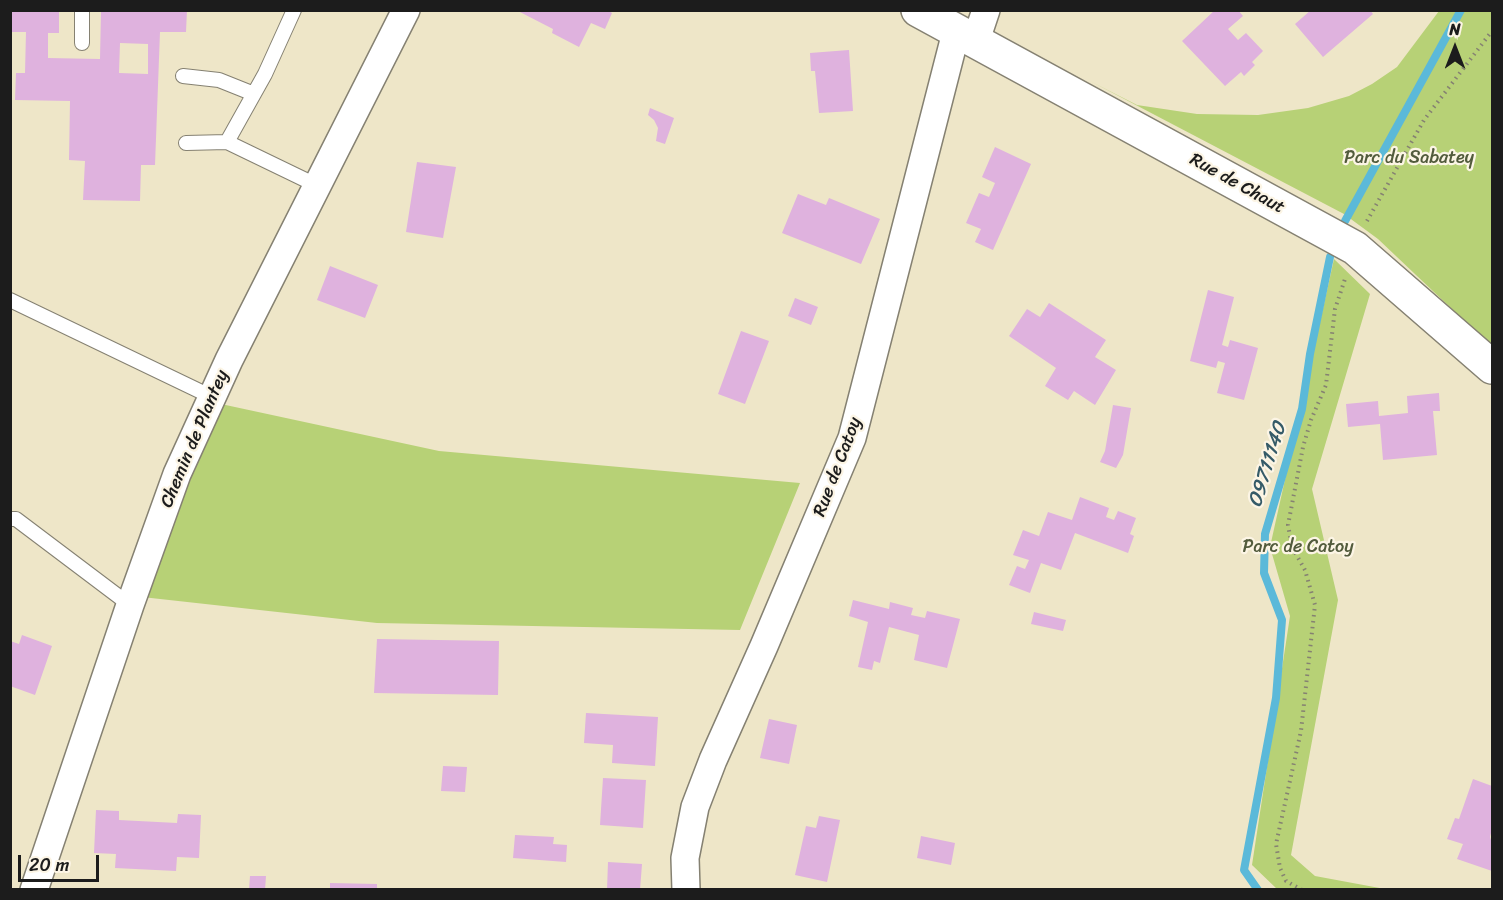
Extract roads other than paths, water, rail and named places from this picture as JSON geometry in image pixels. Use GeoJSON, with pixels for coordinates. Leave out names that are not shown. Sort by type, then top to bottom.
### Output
{"type":"FeatureCollection","features":[{"type":"Feature","properties":{"kind":"street","name":"Chemin de Plantey"},"geometry":{"type":"LineString","coordinates":[[34,890],[130,605],[177,474],[212,397],[316,185],[406,10]]}},
{"type":"Feature","properties":{"kind":"street","name":"Rue de Chaut"},"geometry":{"type":"LineString","coordinates":[[925,12],[974,27],[1355,248],[1492,367]]}},
{"type":"Feature","properties":{"kind":"street","name":"Rue de Catoy"},"geometry":{"type":"LineString","coordinates":[[686,890],[685,858],[695,807],[712,760],[760,655],[852,438],[953,44],[974,27]]}},
{"type":"Feature","properties":{"kind":"lane"},"geometry":{"type":"LineString","coordinates":[[82,10],[82,43]]}},
{"type":"Feature","properties":{"kind":"lane"},"geometry":{"type":"LineString","coordinates":[[227,142],[254,94],[294,10]]}},
{"type":"Feature","properties":{"kind":"lane"},"geometry":{"type":"LineString","coordinates":[[183,76],[219,80],[254,94]]}},
{"type":"Feature","properties":{"kind":"lane"},"geometry":{"type":"LineString","coordinates":[[186,143],[227,142],[316,185]]}},
{"type":"Feature","properties":{"kind":"lane"},"geometry":{"type":"LineString","coordinates":[[10,300],[212,397]]}},
{"type":"Feature","properties":{"kind":"lane"},"geometry":{"type":"LineString","coordinates":[[10,519],[16,519],[130,605]]}},
{"type":"Feature","properties":{"kind":"waterway","name":"O9711140"},"geometry":{"type":"LineString","coordinates":[[1345,221],[1461,10]]}},
{"type":"Feature","properties":{"kind":"waterway","name":"O9711140"},"geometry":{"type":"LineString","coordinates":[[1258,890],[1244,870],[1276,698],[1282,620],[1264,573],[1265,534],[1302,409],[1310,354],[1330,257]]}},
{"type":"Feature","properties":{"kind":"park label","name":"Parc du Sabatey"},"geometry":{"type":"Point","coordinates":[1409,158]}},
{"type":"Feature","properties":{"kind":"park label","name":"Parc de Catoy"},"geometry":{"type":"Point","coordinates":[1298,547]}}]}
